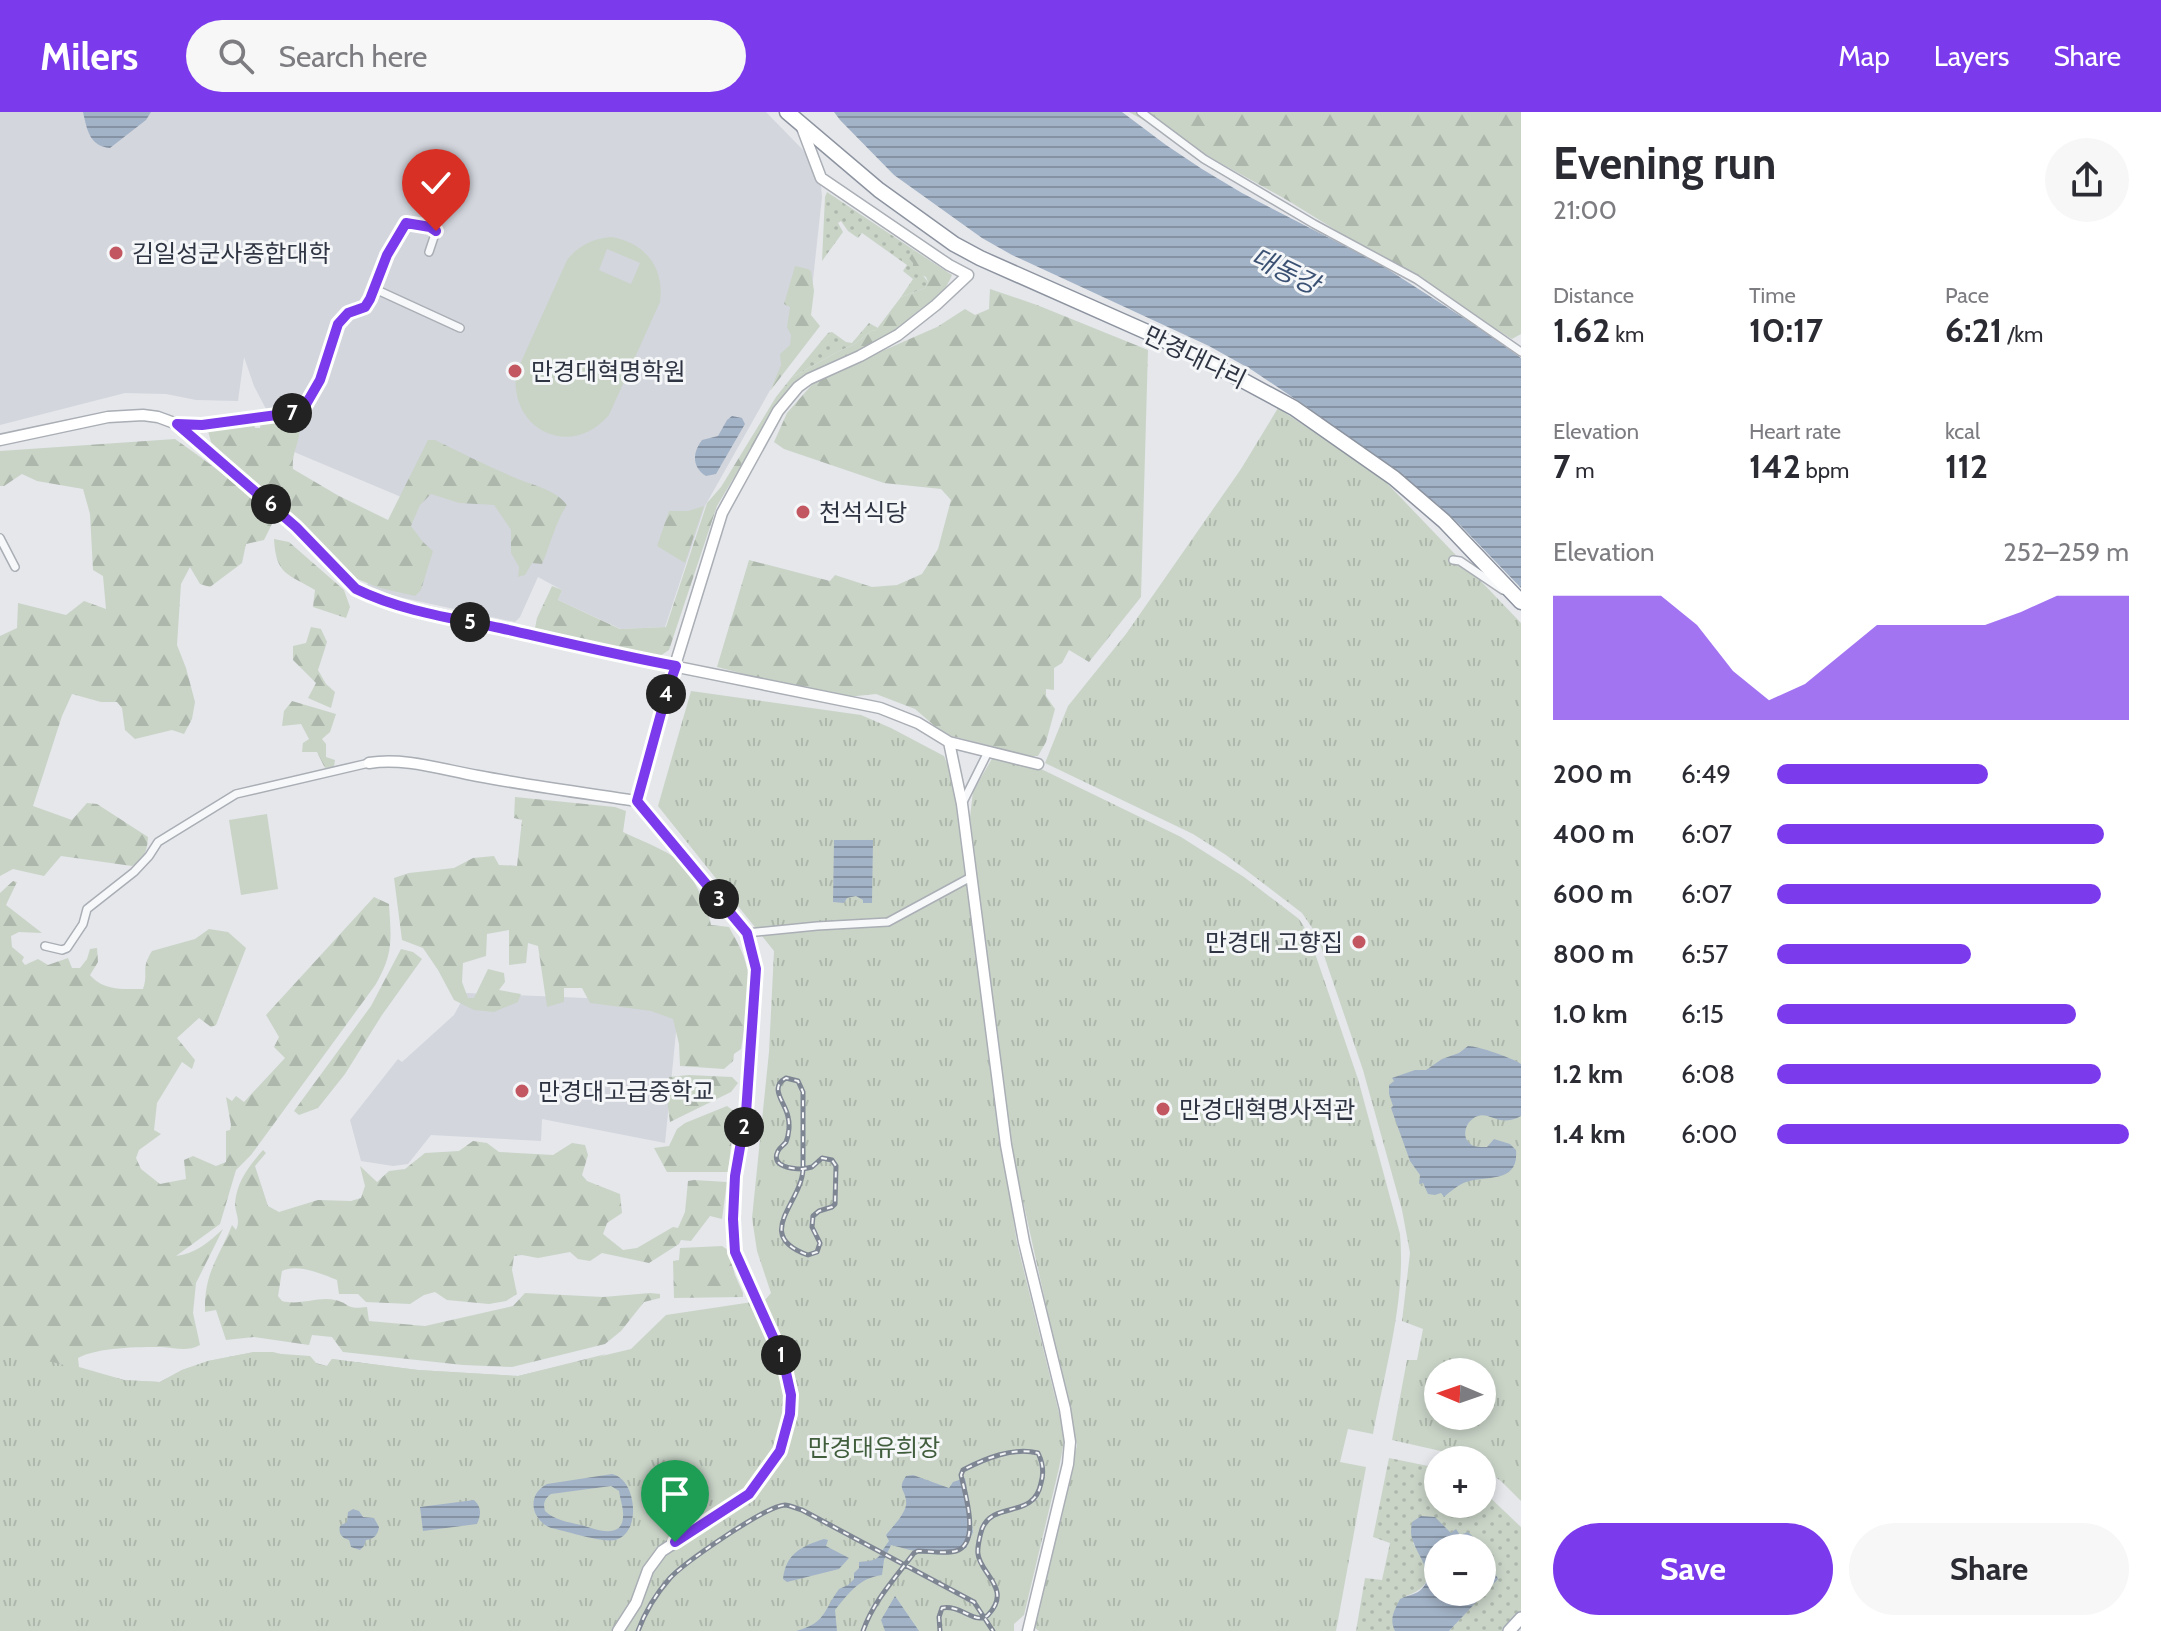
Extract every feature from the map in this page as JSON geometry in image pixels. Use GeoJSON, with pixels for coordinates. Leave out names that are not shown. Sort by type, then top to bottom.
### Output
{"type":"FeatureCollection","features":[{"type":"Feature","properties":{"kind":"highway","name":"만경대다리"},"geometry":{"type":"LineString","coordinates":[[787,112],[879,190],[954,244],[1156,336],[1294,408],[1394,478],[1444,521],[1521,602]]}},
{"type":"Feature","properties":{"kind":"main road"},"geometry":{"type":"LineString","coordinates":[[1509,1631],[1521,1618]]}},
{"type":"Feature","properties":{"kind":"street"},"geometry":{"type":"LineString","coordinates":[[1141,112],[1204,159],[1416,279],[1521,352]]}},
{"type":"Feature","properties":{"kind":"street"},"geometry":{"type":"LineString","coordinates":[[637,801],[722,513],[788,397],[809,379],[898,335],[968,275],[821,178],[801,125]]}},
{"type":"Feature","properties":{"kind":"street"},"geometry":{"type":"LineString","coordinates":[[0,440],[108,417],[143,415],[177,424],[202,425],[292,413],[305,406],[320,380],[338,324],[348,313],[365,307],[387,255],[406,223],[436,231],[429,252]]}},
{"type":"Feature","properties":{"kind":"street"},"geometry":{"type":"LineString","coordinates":[[375,289],[460,328]]}},
{"type":"Feature","properties":{"kind":"street"},"geometry":{"type":"LineString","coordinates":[[177,424],[296,527],[356,589],[384,602],[880,708],[918,723],[949,742],[1038,764]]}},
{"type":"Feature","properties":{"kind":"street"},"geometry":{"type":"LineString","coordinates":[[0,538],[15,567]]}},
{"type":"Feature","properties":{"kind":"street"},"geometry":{"type":"LineString","coordinates":[[1453,560],[1460,561],[1521,602]]}},
{"type":"Feature","properties":{"kind":"street"},"geometry":{"type":"LineString","coordinates":[[949,742],[962,804],[1006,1145],[1024,1242],[1065,1409],[1070,1442],[1068,1464],[1028,1631]]}},
{"type":"Feature","properties":{"kind":"street"},"geometry":{"type":"LineString","coordinates":[[962,804],[988,752]]}},
{"type":"Feature","properties":{"kind":"street"},"geometry":{"type":"LineString","coordinates":[[45,946],[62,950],[67,948],[83,924],[87,909],[134,872],[158,842],[236,794],[386,760],[637,801],[747,933],[756,969],[746,1113],[735,1176],[735,1252],[783,1359],[791,1395],[786,1433],[780,1451],[749,1494],[662,1551],[648,1570],[636,1603],[618,1631]]}},
{"type":"Feature","properties":{"kind":"street"},"geometry":{"type":"LineString","coordinates":[[747,933],[888,922],[971,877]]}},
{"type":"Feature","properties":{"kind":"shaded area","name":"만경대혁명학원"},"geometry":{"type":"Polygon","coordinates":[[[0,112],[766,112],[803,150],[820,173],[822,197],[809,316],[705,506],[665,627],[621,629],[558,600],[562,590],[538,577],[515,622],[394,596],[367,585],[406,499],[287,449],[254,386],[244,357],[238,401],[125,393],[0,425],[0,112]]]}},
{"type":"Feature","properties":{"kind":"shaded area","name":"만경대고급중학교"},"geometry":{"type":"Polygon","coordinates":[[[466,993],[679,1002],[665,1143],[542,1119],[541,1141],[431,1135],[408,1164],[393,1166],[361,1161],[350,1120],[398,1059],[402,1062],[454,1015],[466,993]]]}},
{"type":"Feature","properties":{"kind":"green space"},"geometry":{"type":"Polygon","coordinates":[[[1129,112],[1521,112],[1521,334],[1512,339],[1287,200],[1129,112]]]}},
{"type":"Feature","properties":{"kind":"green space"},"geometry":{"type":"Polygon","coordinates":[[[827,192],[914,250],[908,256],[928,282],[925,288],[901,297],[913,279],[903,271],[907,265],[862,233],[858,238],[841,221],[838,223],[843,232],[822,261],[827,192]]]}},
{"type":"Feature","properties":{"kind":"green space"},"geometry":{"type":"Polygon","coordinates":[[[611,237],[634,244],[650,259],[659,278],[660,302],[609,415],[594,428],[561,437],[532,423],[522,410],[516,393],[516,373],[567,260],[592,241],[611,237]],[[607,249],[599,270],[631,284],[640,263],[607,249]]]}},
{"type":"Feature","properties":{"kind":"green space"},"geometry":{"type":"Polygon","coordinates":[[[914,250],[952,275],[946,286],[930,305],[898,331],[804,379],[781,398],[717,506],[669,650],[655,656],[535,628],[552,586],[562,590],[558,600],[620,629],[666,627],[707,503],[721,487],[776,397],[791,378],[876,330],[901,297],[925,288],[928,282],[926,277],[913,271],[913,263],[907,256],[914,250]]]}},
{"type":"Feature","properties":{"kind":"green space"},"geometry":{"type":"Polygon","coordinates":[[[795,266],[811,271],[814,291],[811,315],[820,326],[770,391],[781,365],[780,354],[790,345],[791,335],[787,327],[790,307],[784,304],[795,266]]]}},
{"type":"Feature","properties":{"kind":"green space"},"geometry":{"type":"Polygon","coordinates":[[[990,289],[1148,350],[1141,597],[1089,662],[1069,650],[1062,663],[1054,668],[1054,690],[1046,689],[1046,696],[1055,709],[1046,742],[1038,756],[944,734],[915,709],[876,694],[847,697],[717,667],[749,560],[830,581],[835,575],[872,587],[897,585],[922,574],[938,549],[951,500],[941,489],[884,483],[784,449],[774,442],[787,413],[816,380],[937,327],[965,309],[975,315],[989,309],[990,289]]]}},
{"type":"Feature","properties":{"kind":"green space"},"geometry":{"type":"Polygon","coordinates":[[[869,323],[878,328],[853,345],[791,378],[828,333],[832,332],[852,343],[869,323]]]}},
{"type":"Feature","properties":{"kind":"green space"},"geometry":{"type":"Polygon","coordinates":[[[1278,408],[1381,477],[1521,623],[1521,1501],[1496,1478],[1496,1446],[1424,1447],[1392,1440],[1407,1360],[1417,1360],[1423,1329],[1402,1321],[1410,1253],[1402,1210],[1363,1070],[1317,935],[1302,913],[1193,834],[1045,763],[1068,706],[1126,634],[1241,469],[1278,408]]]}},
{"type":"Feature","properties":{"kind":"green space"},"geometry":{"type":"Polygon","coordinates":[[[297,417],[299,424],[293,469],[388,520],[428,440],[435,440],[562,499],[567,505],[542,564],[532,563],[525,575],[518,577],[519,567],[511,553],[511,530],[494,505],[459,503],[431,494],[420,505],[411,526],[433,551],[421,590],[415,596],[380,588],[352,577],[211,442],[208,431],[254,425],[260,428],[261,422],[297,417]]]}},
{"type":"Feature","properties":{"kind":"green space"},"geometry":{"type":"Polygon","coordinates":[[[175,439],[239,488],[273,522],[264,540],[246,544],[242,563],[210,587],[200,584],[190,567],[181,584],[177,645],[195,702],[192,719],[184,734],[172,730],[135,739],[125,730],[122,708],[117,702],[101,702],[72,694],[33,806],[72,820],[87,803],[97,804],[148,837],[144,854],[132,866],[61,856],[44,876],[13,869],[0,876],[0,636],[17,628],[18,603],[66,615],[84,601],[106,609],[103,576],[93,570],[90,514],[83,489],[37,481],[22,474],[0,486],[0,451],[175,439]]]}},
{"type":"Feature","properties":{"kind":"green space"},"geometry":{"type":"Polygon","coordinates":[[[704,506],[685,563],[657,546],[669,511],[688,511],[704,506]]]}},
{"type":"Feature","properties":{"kind":"green space"},"geometry":{"type":"Polygon","coordinates":[[[274,539],[289,542],[344,590],[350,607],[346,618],[313,607],[315,590],[290,576],[280,566],[274,539]]]}},
{"type":"Feature","properties":{"kind":"green space"},"geometry":{"type":"Polygon","coordinates":[[[311,627],[321,629],[327,642],[318,670],[335,692],[331,708],[308,698],[316,683],[293,660],[293,646],[306,643],[311,627]]]}},
{"type":"Feature","properties":{"kind":"green space","name":"만경대유희장"},"geometry":{"type":"Polygon","coordinates":[[[691,691],[861,715],[944,756],[955,783],[1017,1243],[1065,1437],[1024,1615],[1014,1624],[1014,1631],[0,1631],[0,1349],[124,1380],[160,1382],[208,1361],[254,1352],[310,1356],[317,1364],[327,1366],[332,1359],[418,1370],[518,1376],[631,1349],[666,1315],[765,1300],[771,1293],[757,1251],[752,1218],[769,1052],[774,951],[658,806],[691,691]]]}},
{"type":"Feature","properties":{"kind":"green space"},"geometry":{"type":"Polygon","coordinates":[[[292,701],[336,714],[330,732],[322,739],[326,744],[326,757],[335,760],[334,767],[325,768],[317,752],[302,752],[303,743],[309,739],[301,724],[282,726],[284,711],[292,701]]]}},
{"type":"Feature","properties":{"kind":"green space"},"geometry":{"type":"Polygon","coordinates":[[[993,757],[1035,766],[1181,837],[1244,877],[1299,919],[1308,933],[1358,1079],[1400,1234],[1397,1309],[1373,1434],[1348,1429],[1340,1462],[1366,1467],[1336,1631],[1039,1631],[1035,1628],[1033,1618],[1077,1445],[1006,1114],[970,817],[973,791],[993,757]]]}},
{"type":"Feature","properties":{"kind":"green space"},"geometry":{"type":"Polygon","coordinates":[[[515,797],[615,807],[626,811],[623,832],[670,855],[687,871],[703,898],[711,925],[729,927],[742,952],[749,978],[741,1049],[724,1069],[680,1066],[673,1019],[651,1011],[590,1003],[582,988],[564,988],[564,1002],[547,1007],[538,946],[528,943],[526,963],[509,965],[509,930],[487,934],[486,956],[463,963],[462,982],[468,998],[474,998],[488,969],[504,973],[505,982],[499,990],[521,994],[518,1002],[494,1012],[474,1010],[454,1000],[423,948],[402,940],[394,878],[409,873],[454,868],[473,858],[494,856],[499,865],[517,866],[522,820],[514,818],[515,797]]]}},
{"type":"Feature","properties":{"kind":"green space"},"geometry":{"type":"Polygon","coordinates":[[[267,814],[278,889],[241,895],[229,820],[267,814]]]}},
{"type":"Feature","properties":{"kind":"green space"},"geometry":{"type":"Polygon","coordinates":[[[13,881],[17,882],[6,905],[42,933],[19,932],[11,936],[12,947],[24,957],[22,961],[25,965],[38,959],[48,965],[68,958],[72,968],[80,968],[90,949],[97,948],[98,962],[90,975],[95,980],[114,988],[143,989],[145,967],[152,951],[195,939],[209,929],[228,932],[246,948],[216,1025],[211,1027],[199,1018],[177,1038],[195,1060],[192,1069],[182,1062],[157,1103],[154,1130],[161,1134],[139,1150],[136,1158],[141,1169],[160,1184],[186,1179],[184,1160],[193,1156],[216,1166],[226,1162],[226,1131],[230,1130],[231,1125],[226,1097],[232,1101],[236,1096],[244,1102],[285,1058],[274,1047],[279,1037],[266,1015],[374,897],[389,904],[390,945],[376,984],[251,1155],[236,1170],[220,1224],[176,1256],[196,1250],[223,1229],[196,1283],[193,1313],[200,1345],[186,1349],[152,1347],[107,1350],[78,1358],[79,1367],[124,1380],[160,1382],[208,1361],[254,1352],[273,1352],[327,1366],[332,1359],[418,1370],[518,1376],[606,1354],[0,1631],[0,893],[13,881]]]}},
{"type":"Feature","properties":{"kind":"green space"},"geometry":{"type":"Polygon","coordinates":[[[401,949],[413,952],[422,959],[345,1074],[318,1108],[299,1115],[294,1111],[371,1006],[401,949]]]}},
{"type":"Feature","properties":{"kind":"green space"},"geometry":{"type":"Polygon","coordinates":[[[669,1077],[732,1077],[738,1083],[731,1092],[670,1122],[667,1100],[669,1077]]]}},
{"type":"Feature","properties":{"kind":"green space"},"geometry":{"type":"Polygon","coordinates":[[[727,1106],[735,1112],[728,1172],[667,1172],[654,1148],[669,1146],[677,1129],[685,1123],[727,1106]]]}},
{"type":"Feature","properties":{"kind":"green space"},"geometry":{"type":"Polygon","coordinates":[[[473,1141],[487,1143],[499,1152],[553,1155],[572,1143],[585,1145],[588,1155],[582,1175],[587,1181],[620,1194],[622,1213],[607,1223],[603,1234],[623,1250],[637,1248],[673,1227],[678,1228],[685,1212],[688,1181],[727,1182],[722,1219],[710,1216],[691,1241],[681,1240],[649,1263],[602,1253],[590,1261],[578,1259],[570,1252],[538,1258],[514,1256],[512,1270],[517,1294],[506,1301],[489,1304],[447,1300],[435,1292],[410,1304],[366,1302],[358,1294],[339,1294],[337,1280],[324,1275],[295,1268],[282,1271],[278,1296],[282,1301],[335,1300],[352,1307],[367,1307],[369,1321],[425,1326],[513,1306],[525,1293],[603,1297],[660,1294],[660,1298],[644,1302],[621,1331],[605,1344],[512,1367],[343,1352],[332,1337],[312,1335],[309,1345],[254,1337],[226,1340],[216,1310],[205,1312],[207,1286],[213,1267],[232,1225],[236,1230],[238,1188],[263,1150],[266,1153],[255,1166],[268,1206],[279,1212],[318,1200],[351,1201],[361,1198],[365,1186],[360,1166],[377,1182],[389,1171],[405,1169],[425,1153],[459,1151],[473,1141]]]}},
{"type":"Feature","properties":{"kind":"green space"},"geometry":{"type":"Polygon","coordinates":[[[722,1246],[728,1250],[743,1297],[674,1298],[673,1261],[679,1260],[680,1248],[722,1246]]]}},
{"type":"Feature","properties":{"kind":"green space"},"geometry":{"type":"Polygon","coordinates":[[[1389,1458],[1424,1465],[1424,1518],[1496,1518],[1496,1503],[1521,1527],[1521,1611],[1502,1631],[1449,1631],[1472,1606],[1496,1606],[1496,1534],[1424,1534],[1424,1540],[1413,1543],[1424,1563],[1424,1584],[1406,1596],[1395,1631],[1356,1631],[1365,1578],[1382,1580],[1390,1543],[1373,1537],[1389,1458]]]}},
{"type":"Feature","properties":{"kind":"water"},"geometry":{"type":"Polygon","coordinates":[[[83,112],[151,112],[146,120],[110,148],[93,140],[83,112]]]}},
{"type":"Feature","properties":{"kind":"water","name":"대동강"},"geometry":{"type":"Polygon","coordinates":[[[834,112],[1122,112],[1202,169],[1378,263],[1484,331],[1521,358],[1521,588],[1437,504],[1307,407],[1209,346],[1012,255],[982,238],[894,175],[834,112]]]}},
{"type":"Feature","properties":{"kind":"water"},"geometry":{"type":"Polygon","coordinates":[[[732,416],[742,418],[745,424],[716,474],[706,476],[696,464],[696,450],[702,440],[718,436],[732,416]]]}},
{"type":"Feature","properties":{"kind":"water"},"geometry":{"type":"Polygon","coordinates":[[[834,840],[873,840],[872,903],[863,903],[856,896],[847,898],[844,903],[833,902],[834,840]]]}},
{"type":"Feature","properties":{"kind":"water"},"geometry":{"type":"Polygon","coordinates":[[[1468,1046],[1521,1064],[1521,1116],[1501,1120],[1478,1116],[1467,1126],[1465,1135],[1474,1146],[1487,1147],[1494,1139],[1510,1144],[1516,1150],[1516,1161],[1507,1173],[1466,1182],[1444,1197],[1441,1193],[1428,1194],[1423,1183],[1419,1184],[1420,1175],[1410,1161],[1391,1108],[1389,1085],[1394,1081],[1392,1078],[1415,1070],[1426,1070],[1468,1046]]]}},
{"type":"Feature","properties":{"kind":"water"},"geometry":{"type":"Polygon","coordinates":[[[612,1474],[620,1478],[631,1495],[633,1518],[629,1528],[624,1536],[609,1540],[551,1528],[539,1519],[534,1507],[536,1494],[547,1484],[612,1474]],[[611,1486],[551,1494],[545,1502],[545,1511],[562,1520],[613,1531],[618,1529],[623,1517],[619,1491],[611,1486]]]}},
{"type":"Feature","properties":{"kind":"water"},"geometry":{"type":"Polygon","coordinates":[[[913,1475],[949,1488],[953,1482],[965,1478],[973,1532],[966,1548],[939,1554],[891,1545],[882,1575],[861,1583],[835,1610],[837,1631],[796,1631],[819,1620],[839,1589],[854,1579],[859,1562],[876,1559],[880,1555],[889,1541],[886,1535],[905,1510],[903,1480],[913,1475]]]}},
{"type":"Feature","properties":{"kind":"water"},"geometry":{"type":"Polygon","coordinates":[[[474,1500],[480,1511],[477,1524],[423,1531],[420,1507],[474,1500]]]}},
{"type":"Feature","properties":{"kind":"water"},"geometry":{"type":"Polygon","coordinates":[[[353,1509],[363,1517],[374,1518],[379,1527],[375,1536],[366,1540],[360,1550],[351,1547],[340,1531],[340,1526],[347,1522],[348,1512],[353,1509]]]}},
{"type":"Feature","properties":{"kind":"water"},"geometry":{"type":"Polygon","coordinates":[[[1421,1516],[1436,1518],[1451,1533],[1456,1529],[1459,1534],[1424,1534],[1424,1565],[1411,1534],[1412,1522],[1421,1516]]]}},
{"type":"Feature","properties":{"kind":"water"},"geometry":{"type":"Polygon","coordinates":[[[828,1540],[826,1546],[849,1558],[839,1569],[787,1582],[783,1579],[788,1563],[796,1552],[828,1540]]]}},
{"type":"Feature","properties":{"kind":"water"},"geometry":{"type":"Polygon","coordinates":[[[1424,1586],[1424,1606],[1473,1606],[1449,1631],[1395,1631],[1393,1615],[1400,1599],[1418,1592],[1424,1586]]]}},
{"type":"Feature","properties":{"kind":"water"},"geometry":{"type":"Polygon","coordinates":[[[895,1596],[919,1631],[885,1631],[881,1620],[895,1596]]]}},
{"type":"Feature","properties":{"kind":"railway"},"geometry":{"type":"LineString","coordinates":[[803,1169],[801,1182],[782,1228],[783,1238],[808,1255],[817,1252],[820,1243],[812,1227],[813,1216],[835,1204],[836,1166],[832,1160],[822,1158],[812,1167],[803,1169],[784,1166],[777,1161],[776,1156],[786,1142],[789,1130],[787,1112],[778,1091],[778,1086],[786,1078],[798,1081],[803,1092],[803,1169]]}},
{"type":"Feature","properties":{"kind":"railway"},"geometry":{"type":"LineString","coordinates":[[863,1631],[879,1600],[914,1553],[952,1552],[964,1546],[970,1528],[961,1475],[963,1470],[1000,1455],[1019,1451],[1038,1453],[1043,1472],[1037,1494],[1030,1502],[987,1520],[981,1532],[978,1554],[996,1590],[995,1606],[984,1618],[942,1608],[940,1631]]}},
{"type":"Feature","properties":{"kind":"railway"},"geometry":{"type":"LineString","coordinates":[[638,1631],[656,1597],[678,1571],[744,1525],[785,1505],[802,1510],[974,1602],[993,1631]]}},
{"type":"Feature","properties":{"kind":"place","name":"김일성군사종합대학"},"geometry":{"type":"Point","coordinates":[116,253]}},
{"type":"Feature","properties":{"kind":"place","name":"만경대혁명학원"},"geometry":{"type":"Point","coordinates":[515,371]}},
{"type":"Feature","properties":{"kind":"place","name":"천석식당"},"geometry":{"type":"Point","coordinates":[803,512]}},
{"type":"Feature","properties":{"kind":"place","name":"만경대 고향집"},"geometry":{"type":"Point","coordinates":[1359,942]}},
{"type":"Feature","properties":{"kind":"place","name":"만경대고급중학교"},"geometry":{"type":"Point","coordinates":[522,1091]}},
{"type":"Feature","properties":{"kind":"place","name":"만경대혁명사적관"},"geometry":{"type":"Point","coordinates":[1163,1109]}},
{"type":"Feature","properties":{"kind":"route"},"geometry":{"type":"LineString","coordinates":[[436,231],[406,223],[387,255],[365,307],[348,313],[338,324],[320,380],[305,406],[292,413],[202,425],[177,424],[296,527],[356,589],[384,602],[676,666],[637,801],[747,933],[756,969],[746,1113],[735,1176],[735,1252],[783,1359],[791,1395],[790,1414],[780,1451],[749,1494],[675,1542]]}}]}
